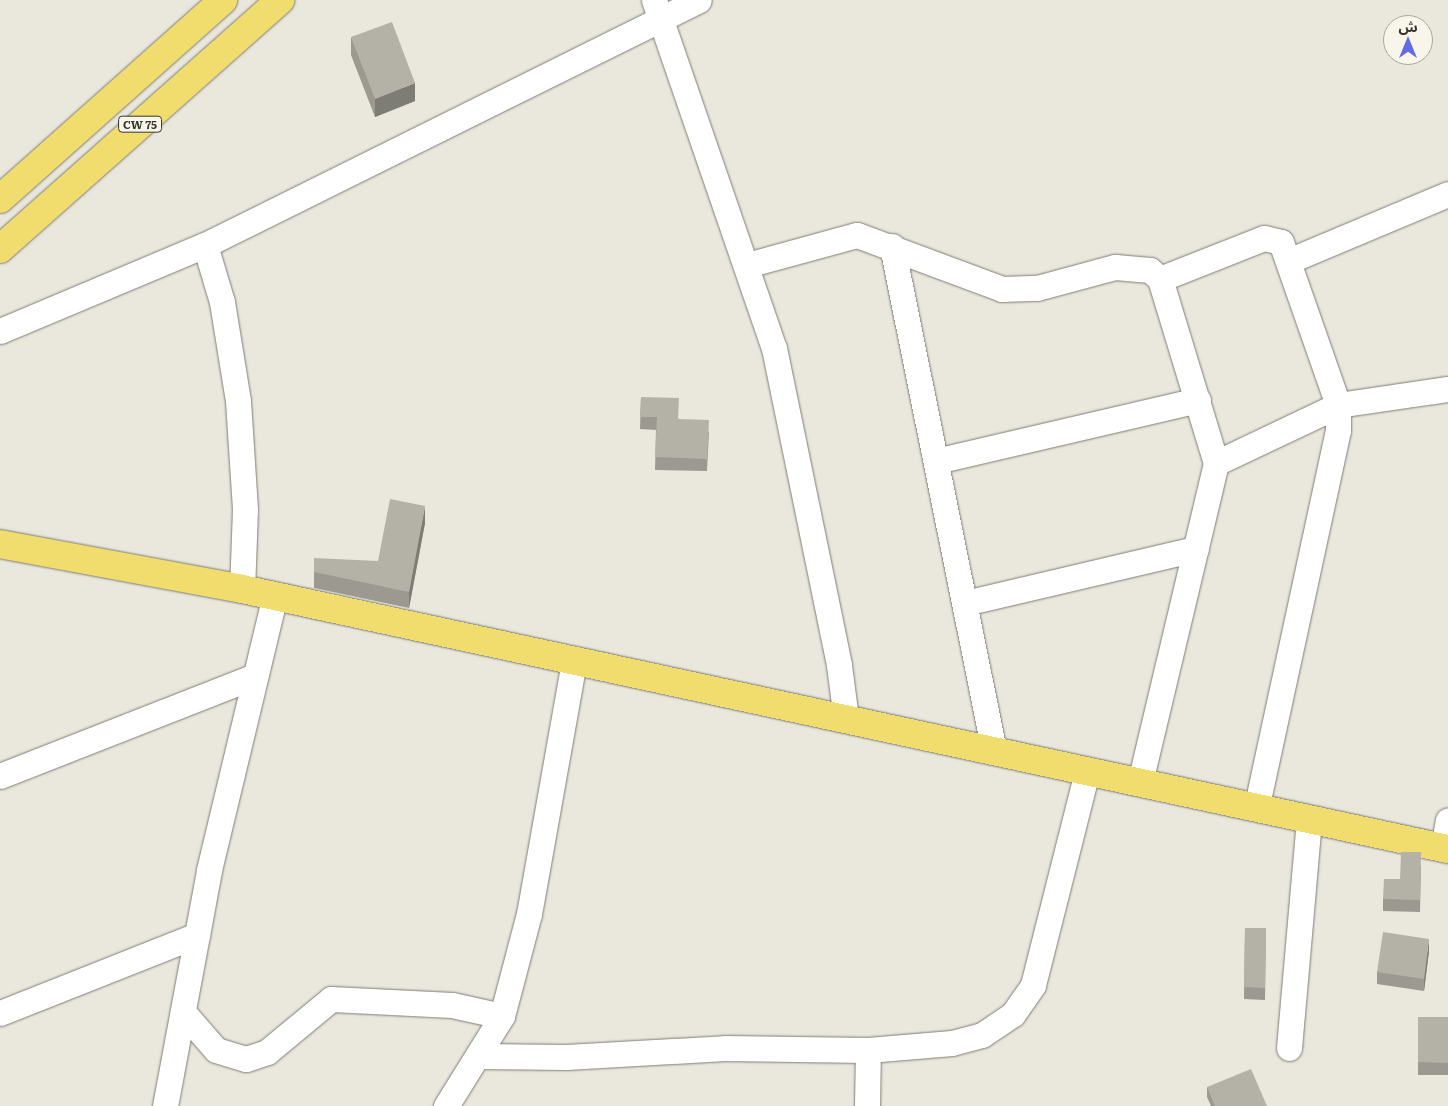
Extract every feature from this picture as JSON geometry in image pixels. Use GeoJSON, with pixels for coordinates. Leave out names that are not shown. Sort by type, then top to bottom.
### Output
{"type":"FeatureCollection","features":[{"type":"Feature","properties":{"kind":"main road","name":"CW 75"},"geometry":{"type":"LineString","coordinates":[[0,199],[223,0]]}},
{"type":"Feature","properties":{"kind":"main road","name":"CW 75"},"geometry":{"type":"LineString","coordinates":[[2,242],[280,0]]}},
{"type":"Feature","properties":{"kind":"main road"},"geometry":{"type":"LineString","coordinates":[[0,544],[242,589],[1446,848]]}},
{"type":"Feature","properties":{"kind":"street"},"geometry":{"type":"LineString","coordinates":[[0,331],[205,245],[658,9],[699,0]]}},
{"type":"Feature","properties":{"kind":"street"},"geometry":{"type":"LineString","coordinates":[[658,9],[774,348],[839,665],[846,719]]}},
{"type":"Feature","properties":{"kind":"street"},"geometry":{"type":"LineString","coordinates":[[1291,260],[1448,194]]}},
{"type":"Feature","properties":{"kind":"street"},"geometry":{"type":"LineString","coordinates":[[747,265],[857,235],[892,246],[1002,289],[1037,288],[1114,267],[1150,270],[1160,279],[1216,464],[1140,782]]}},
{"type":"Feature","properties":{"kind":"street"},"geometry":{"type":"LineString","coordinates":[[1160,279],[1264,238],[1281,242],[1291,260],[1338,405],[1338,430],[1256,808]]}},
{"type":"Feature","properties":{"kind":"street"},"geometry":{"type":"LineString","coordinates":[[205,245],[222,302],[238,401],[246,509],[242,589]]}},
{"type":"Feature","properties":{"kind":"street"},"geometry":{"type":"LineString","coordinates":[[892,246],[994,751]]}},
{"type":"Feature","properties":{"kind":"street"},"geometry":{"type":"LineString","coordinates":[[1216,464],[1338,405],[1448,389]]}},
{"type":"Feature","properties":{"kind":"street"},"geometry":{"type":"LineString","coordinates":[[936,461],[1198,400]]}},
{"type":"Feature","properties":{"kind":"street"},"geometry":{"type":"LineString","coordinates":[[965,603],[1196,549]]}},
{"type":"Feature","properties":{"kind":"street"},"geometry":{"type":"LineString","coordinates":[[164,1106],[197,935],[274,596]]}},
{"type":"Feature","properties":{"kind":"street"},"geometry":{"type":"LineString","coordinates":[[446,1106],[479,1056],[502,1016],[529,914],[574,661]]}},
{"type":"Feature","properties":{"kind":"street"},"geometry":{"type":"LineString","coordinates":[[0,776],[255,676]]}},
{"type":"Feature","properties":{"kind":"street"},"geometry":{"type":"LineString","coordinates":[[479,1056],[566,1057],[725,1048],[868,1050],[968,1040],[1004,1022],[1019,1008],[1036,976],[1087,771]]}},
{"type":"Feature","properties":{"kind":"street"},"geometry":{"type":"LineString","coordinates":[[1289,1048],[1309,819]]}},
{"type":"Feature","properties":{"kind":"street"},"geometry":{"type":"LineString","coordinates":[[1446,848],[1448,820]]}},
{"type":"Feature","properties":{"kind":"street"},"geometry":{"type":"LineString","coordinates":[[0,1014],[197,935]]}},
{"type":"Feature","properties":{"kind":"street"},"geometry":{"type":"LineString","coordinates":[[183,1012],[216,1050],[246,1059],[267,1052],[331,999],[452,1005],[502,1016]]}},
{"type":"Feature","properties":{"kind":"street"},"geometry":{"type":"LineString","coordinates":[[867,1106],[868,1050]]}},
{"type":"Feature","properties":{"kind":"building"},"geometry":{"type":"Polygon","coordinates":[[[392,22],[415,83],[375,99],[351,37],[392,22]]]}},
{"type":"Feature","properties":{"kind":"building"},"geometry":{"type":"Polygon","coordinates":[[[641,397],[679,398],[678,419],[709,420],[707,459],[655,457],[657,417],[640,417],[641,397]]]}},
{"type":"Feature","properties":{"kind":"building"},"geometry":{"type":"Polygon","coordinates":[[[390,499],[425,506],[409,592],[314,572],[314,558],[378,561],[390,499]]]}},
{"type":"Feature","properties":{"kind":"building"},"geometry":{"type":"Polygon","coordinates":[[[1401,852],[1421,852],[1420,900],[1383,899],[1384,879],[1400,879],[1401,852]]]}},
{"type":"Feature","properties":{"kind":"building"},"geometry":{"type":"Polygon","coordinates":[[[1245,928],[1266,928],[1265,988],[1244,987],[1245,928]]]}},
{"type":"Feature","properties":{"kind":"building"},"geometry":{"type":"Polygon","coordinates":[[[1383,932],[1429,939],[1424,979],[1377,972],[1383,932]]]}},
{"type":"Feature","properties":{"kind":"building"},"geometry":{"type":"Polygon","coordinates":[[[1418,1017],[1448,1017],[1448,1063],[1418,1062],[1418,1017]]]}},
{"type":"Feature","properties":{"kind":"building"},"geometry":{"type":"Polygon","coordinates":[[[1251,1069],[1267,1106],[1215,1106],[1207,1087],[1251,1069]]]}}]}
